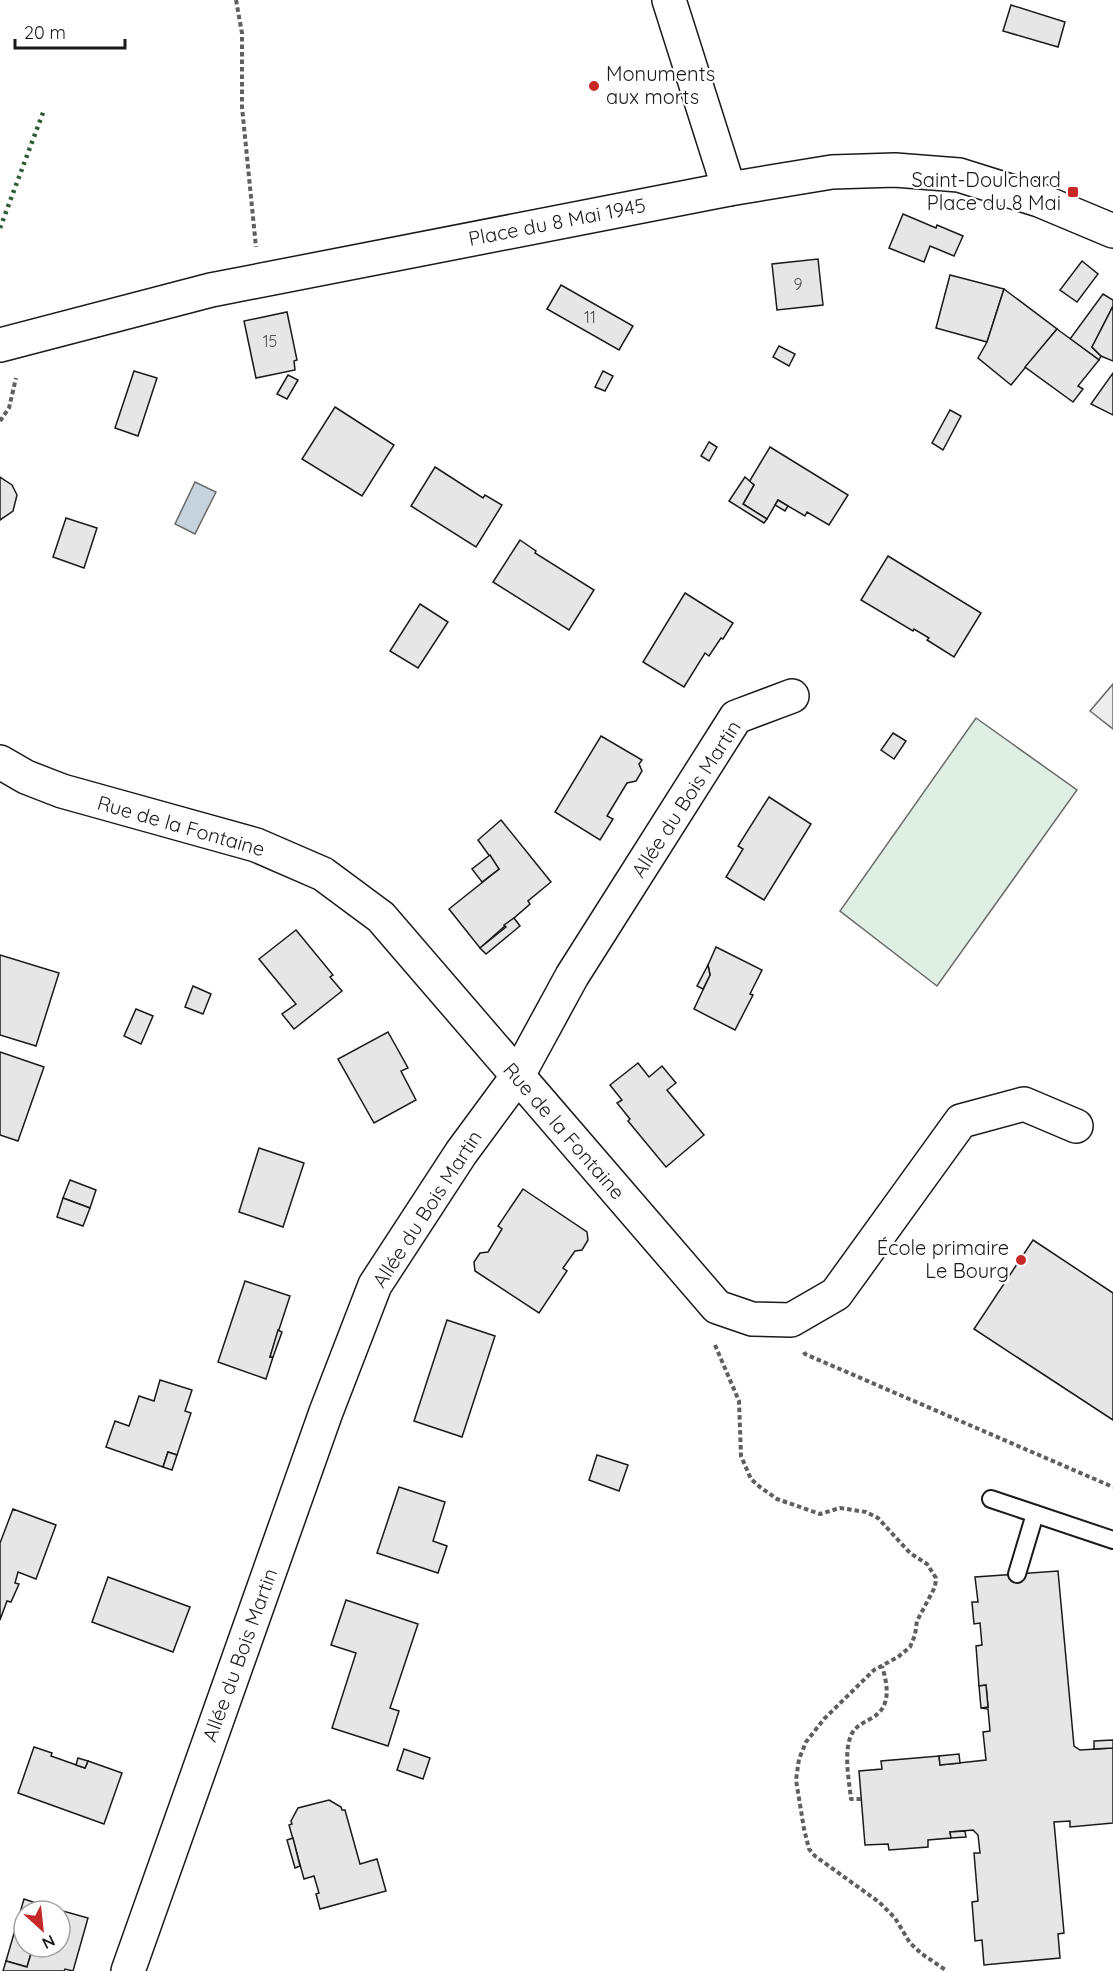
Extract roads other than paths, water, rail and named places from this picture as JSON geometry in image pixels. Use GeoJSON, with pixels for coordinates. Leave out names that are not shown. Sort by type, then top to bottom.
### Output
{"type":"FeatureCollection","features":[{"type":"Feature","properties":{"kind":"street"},"geometry":{"type":"LineString","coordinates":[[669,0],[729,189]]}},
{"type":"Feature","properties":{"kind":"street","name":"Place du 8 Mai 1945"},"geometry":{"type":"LineString","coordinates":[[0,345],[212,290],[729,189],[832,172],[895,170],[959,175],[1039,200],[1113,231]]}},
{"type":"Feature","properties":{"kind":"street","name":"Allée du Bois Martin"},"geometry":{"type":"LineString","coordinates":[[129,1971],[326,1412],[375,1285],[461,1153],[517,1077],[572,976],[736,717],[792,696]]}},
{"type":"Feature","properties":{"kind":"street","name":"Rue de la Fontaine"},"geometry":{"type":"LineString","coordinates":[[0,762],[26,777],[63,791],[256,845],[323,874],[381,917],[717,1307],[752,1319],[791,1320],[836,1294],[961,1120],[1024,1104],[1076,1126]]}},
{"type":"Feature","properties":{"kind":"lane"},"geometry":{"type":"LineString","coordinates":[[991,1499],[1113,1540]]}},
{"type":"Feature","properties":{"kind":"lane"},"geometry":{"type":"LineString","coordinates":[[1017,1574],[1035,1514]]}},
{"type":"Feature","properties":{"kind":"place","name":"Monuments aux morts"},"geometry":{"type":"Point","coordinates":[594,86]}},
{"type":"Feature","properties":{"kind":"place","name":"Saint-Doulchard Place du 8 Mai"},"geometry":{"type":"Point","coordinates":[1073,192]}},
{"type":"Feature","properties":{"kind":"place","name":"École primaire Le Bourg"},"geometry":{"type":"Point","coordinates":[1021,1260]}}]}
